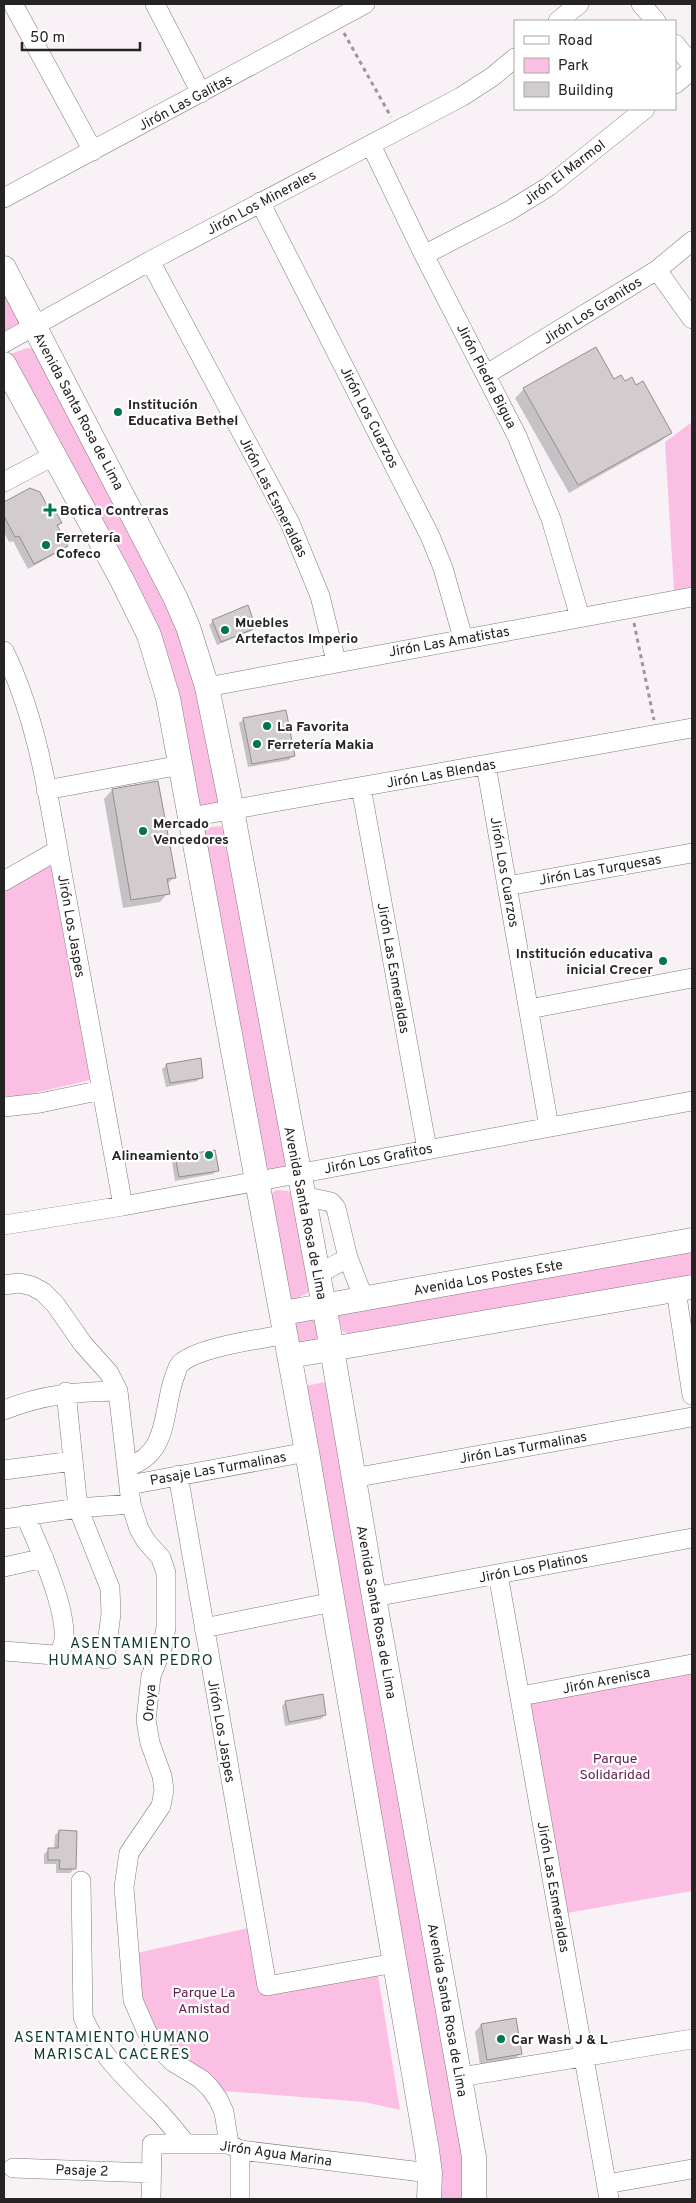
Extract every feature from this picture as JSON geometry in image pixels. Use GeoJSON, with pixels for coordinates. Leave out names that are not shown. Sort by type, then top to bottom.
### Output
{"type":"FeatureCollection","features":[{"type":"Feature","properties":{"kind":"main road","name":"Avenida Santa Rosa de Lima"},"geometry":{"type":"LineString","coordinates":[[4,268],[175,597],[188,627],[207,687],[232,810],[332,1349],[353,1478],[474,2157],[474,2199]]}},
{"type":"Feature","properties":{"kind":"main road"},"geometry":{"type":"LineString","coordinates":[[4,364],[122,580],[149,635],[168,698],[307,1452],[430,2173],[429,2199]]}},
{"type":"Feature","properties":{"kind":"main road","name":"Avenida Los Postes Este"},"geometry":{"type":"LineString","coordinates":[[286,1334],[324,1306],[692,1240]]}},
{"type":"Feature","properties":{"kind":"main road"},"geometry":{"type":"LineString","coordinates":[[286,1334],[332,1349],[684,1288]]}},
{"type":"Feature","properties":{"kind":"street"},"geometry":{"type":"LineString","coordinates":[[13,4],[93,151]]}},
{"type":"Feature","properties":{"kind":"street"},"geometry":{"type":"LineString","coordinates":[[155,4],[202,93]]}},
{"type":"Feature","properties":{"kind":"street","name":"Jirón Las Galitas"},"geometry":{"type":"LineString","coordinates":[[4,198],[365,4]]}},
{"type":"Feature","properties":{"kind":"street"},"geometry":{"type":"LineString","coordinates":[[559,20],[579,4]]}},
{"type":"Feature","properties":{"kind":"street"},"geometry":{"type":"LineString","coordinates":[[641,4],[655,20]]}},
{"type":"Feature","properties":{"kind":"street"},"geometry":{"type":"LineString","coordinates":[[676,45],[692,65]]}},
{"type":"Feature","properties":{"kind":"street","name":"Jirón Los Minerales"},"geometry":{"type":"LineString","coordinates":[[4,343],[150,261],[461,97],[492,77],[514,59]]}},
{"type":"Feature","properties":{"kind":"street"},"geometry":{"type":"LineString","coordinates":[[676,83],[692,70]]}},
{"type":"Feature","properties":{"kind":"street","name":"Jirón El Marmol"},"geometry":{"type":"LineString","coordinates":[[424,254],[509,211],[548,187],[644,110]]}},
{"type":"Feature","properties":{"kind":"street","name":"Jirón Piedra Bigua"},"geometry":{"type":"LineString","coordinates":[[371,145],[424,254],[487,374],[537,481],[554,528],[580,617]]}},
{"type":"Feature","properties":{"kind":"street","name":"Jirón Los Cuarzos"},"geometry":{"type":"LineString","coordinates":[[260,202],[430,536],[444,568],[463,638]]}},
{"type":"Feature","properties":{"kind":"street","name":"Jirón Los Granitos"},"geometry":{"type":"LineString","coordinates":[[487,374],[657,270],[692,241]]}},
{"type":"Feature","properties":{"kind":"street","name":"Jirón Las Esmeraldas"},"geometry":{"type":"LineString","coordinates":[[150,261],[290,523],[320,596],[336,662]]}},
{"type":"Feature","properties":{"kind":"street"},"geometry":{"type":"LineString","coordinates":[[657,270],[692,319]]}},
{"type":"Feature","properties":{"kind":"street"},"geometry":{"type":"LineString","coordinates":[[4,482],[53,456]]}},
{"type":"Feature","properties":{"kind":"street","name":"Jirón Las Amatistas"},"geometry":{"type":"LineString","coordinates":[[207,687],[692,597]]}},
{"type":"Feature","properties":{"kind":"street","name":"Jirón Los Jaspes"},"geometry":{"type":"LineString","coordinates":[[4,651],[18,680],[32,724],[58,850],[123,1206]]}},
{"type":"Feature","properties":{"kind":"street","name":"Jirón Las Blendas"},"geometry":{"type":"LineString","coordinates":[[190,817],[692,728]]}},
{"type":"Feature","properties":{"kind":"street"},"geometry":{"type":"LineString","coordinates":[[46,790],[181,765]]}},
{"type":"Feature","properties":{"kind":"street","name":"Jirón Los Cuarzos"},"geometry":{"type":"LineString","coordinates":[[486,765],[549,1127]]}},
{"type":"Feature","properties":{"kind":"street","name":"Jirón Las Esmeraldas"},"geometry":{"type":"LineString","coordinates":[[361,787],[427,1148]]}},
{"type":"Feature","properties":{"kind":"street"},"geometry":{"type":"LineString","coordinates":[[4,881],[58,850]]}},
{"type":"Feature","properties":{"kind":"street","name":"Jirón Las Turquesas"},"geometry":{"type":"LineString","coordinates":[[507,886],[692,853]]}},
{"type":"Feature","properties":{"kind":"street"},"geometry":{"type":"LineString","coordinates":[[528,1009],[692,978]]}},
{"type":"Feature","properties":{"kind":"street"},"geometry":{"type":"LineString","coordinates":[[4,1107],[40,1103],[102,1090]]}},
{"type":"Feature","properties":{"kind":"street","name":"Jirón Los Grafitos"},"geometry":{"type":"LineString","coordinates":[[4,1225],[123,1206],[257,1181],[300,1184],[427,1148],[692,1101]]}},
{"type":"Feature","properties":{"kind":"street"},"geometry":{"type":"LineString","coordinates":[[300,1184],[332,1202],[336,1208],[348,1258],[364,1299]]}},
{"type":"Feature","properties":{"kind":"street"},"geometry":{"type":"LineString","coordinates":[[318,1274],[348,1258]]}},
{"type":"Feature","properties":{"kind":"street","name":"Oroya"},"geometry":{"type":"LineString","coordinates":[[4,1285],[19,1283],[32,1286],[43,1292],[55,1304],[82,1344],[109,1373],[118,1391],[131,1504],[139,1529],[161,1558],[166,1573],[166,1628],[151,1676],[146,1720],[150,1743],[162,1776],[164,1790],[162,1806],[129,1853],[124,1887],[133,2000],[147,2032],[158,2047],[173,2062],[201,2079],[218,2099],[224,2112],[234,2147],[240,2199]]}},
{"type":"Feature","properties":{"kind":"street"},"geometry":{"type":"LineString","coordinates":[[684,1288],[692,1395]]}},
{"type":"Feature","properties":{"kind":"street"},"geometry":{"type":"LineString","coordinates":[[128,1476],[158,1444],[170,1390],[179,1365],[194,1356],[230,1345],[286,1334]]}},
{"type":"Feature","properties":{"kind":"street"},"geometry":{"type":"LineString","coordinates":[[4,1410],[66,1392],[118,1391]]}},
{"type":"Feature","properties":{"kind":"street"},"geometry":{"type":"LineString","coordinates":[[66,1392],[78,1508],[110,1588],[111,1614],[105,1659]]}},
{"type":"Feature","properties":{"kind":"street","name":"Jirón Las Turmalinas"},"geometry":{"type":"LineString","coordinates":[[353,1478],[692,1417]]}},
{"type":"Feature","properties":{"kind":"street","name":"Pasaje Las Turmalinas"},"geometry":{"type":"LineString","coordinates":[[128,1476],[178,1475],[307,1452]]}},
{"type":"Feature","properties":{"kind":"street"},"geometry":{"type":"LineString","coordinates":[[4,1470],[72,1461]]}},
{"type":"Feature","properties":{"kind":"street","name":"Jirón Los Jaspes"},"geometry":{"type":"LineString","coordinates":[[178,1475],[267,1986],[394,1963]]}},
{"type":"Feature","properties":{"kind":"street"},"geometry":{"type":"LineString","coordinates":[[4,1518],[78,1508],[131,1504]]}},
{"type":"Feature","properties":{"kind":"street"},"geometry":{"type":"LineString","coordinates":[[4,1651],[54,1655],[60,1650],[64,1636],[62,1610],[44,1558],[25,1515]]}},
{"type":"Feature","properties":{"kind":"street","name":"Jirón Los Platinos"},"geometry":{"type":"LineString","coordinates":[[374,1597],[692,1538]]}},
{"type":"Feature","properties":{"kind":"street"},"geometry":{"type":"LineString","coordinates":[[4,1567],[44,1558]]}},
{"type":"Feature","properties":{"kind":"street","name":"Jirón Las Esmeraldas"},"geometry":{"type":"LineString","coordinates":[[498,1574],[607,2192]]}},
{"type":"Feature","properties":{"kind":"street"},"geometry":{"type":"LineString","coordinates":[[204,1628],[333,1602]]}},
{"type":"Feature","properties":{"kind":"street","name":"Jirón Arenisca"},"geometry":{"type":"LineString","coordinates":[[521,1696],[692,1664]]}},
{"type":"Feature","properties":{"kind":"street"},"geometry":{"type":"LineString","coordinates":[[81,1881],[84,2017],[91,2035],[112,2063],[160,2113],[186,2144]]}},
{"type":"Feature","properties":{"kind":"street"},"geometry":{"type":"LineString","coordinates":[[460,2077],[692,2039]]}},
{"type":"Feature","properties":{"kind":"street","name":"Jirón Agua Marina"},"geometry":{"type":"LineString","coordinates":[[151,2172],[152,2144],[186,2144],[234,2147],[430,2173]]}},
{"type":"Feature","properties":{"kind":"street","name":"Pasaje 2"},"geometry":{"type":"LineString","coordinates":[[13,2168],[151,2172]]}},
{"type":"Feature","properties":{"kind":"street"},"geometry":{"type":"LineString","coordinates":[[607,2192],[692,2168]]}},
{"type":"Feature","properties":{"kind":"street"},"geometry":{"type":"LineString","coordinates":[[151,2172],[151,2199]]}},
{"type":"Feature","properties":{"kind":"path"},"geometry":{"type":"LineString","coordinates":[[337,19],[398,131]]}},
{"type":"Feature","properties":{"kind":"path"},"geometry":{"type":"LineString","coordinates":[[631,608],[657,734]]}},
{"type":"Feature","properties":{"kind":"green space"},"geometry":{"type":"Polygon","coordinates":[[[4,289],[22,324],[4,335],[4,289]]]}},
{"type":"Feature","properties":{"kind":"green space"},"geometry":{"type":"Polygon","coordinates":[[[27,348],[36,349],[182,631],[222,801],[214,807],[200,808],[176,706],[10,354],[27,348]]]}},
{"type":"Feature","properties":{"kind":"green space"},"geometry":{"type":"Polygon","coordinates":[[[692,422],[692,588],[674,591],[665,442],[692,422]]]}},
{"type":"Feature","properties":{"kind":"green space"},"geometry":{"type":"Polygon","coordinates":[[[221,826],[227,832],[291,1162],[285,1168],[278,1171],[263,1168],[203,828],[221,826]]]}},
{"type":"Feature","properties":{"kind":"green space"},"geometry":{"type":"Polygon","coordinates":[[[45,864],[51,867],[90,1080],[22,1096],[4,1096],[4,888],[45,864]]]}},
{"type":"Feature","properties":{"kind":"green space"},"geometry":{"type":"Polygon","coordinates":[[[276,1190],[289,1191],[294,1199],[311,1284],[308,1293],[293,1300],[285,1295],[267,1197],[276,1190]]]}},
{"type":"Feature","properties":{"kind":"green space"},"geometry":{"type":"Polygon","coordinates":[[[692,1248],[692,1277],[351,1335],[342,1331],[338,1316],[341,1310],[692,1248]]]}},
{"type":"Feature","properties":{"kind":"green space"},"geometry":{"type":"Polygon","coordinates":[[[315,1319],[319,1336],[317,1340],[299,1343],[294,1323],[315,1319]]]}},
{"type":"Feature","properties":{"kind":"green space"},"geometry":{"type":"Polygon","coordinates":[[[324,1382],[330,1384],[466,2155],[467,2199],[437,2199],[306,1386],[324,1382]]]}},
{"type":"Feature","properties":{"kind":"green space","name":"Parque Solidaridad"},"geometry":{"type":"Polygon","coordinates":[[[692,1674],[692,1891],[567,1913],[526,1702],[692,1674]]]}},
{"type":"Feature","properties":{"kind":"green space","name":"Parque La Amistad"},"geometry":{"type":"Polygon","coordinates":[[[248,1928],[263,1996],[378,1975],[400,2110],[364,2102],[224,2091],[173,2054],[144,2012],[137,1953],[248,1928]]]}},
{"type":"Feature","properties":{"kind":"building"},"geometry":{"type":"Polygon","coordinates":[[[596,347],[614,379],[621,375],[625,381],[632,377],[636,385],[643,381],[672,433],[578,485],[523,388],[596,347]]]}},
{"type":"Feature","properties":{"kind":"building"},"geometry":{"type":"Polygon","coordinates":[[[30,488],[40,492],[47,505],[51,503],[62,523],[57,525],[68,546],[34,564],[19,536],[15,537],[4,516],[4,502],[30,488]]]}},
{"type":"Feature","properties":{"kind":"building"},"geometry":{"type":"Polygon","coordinates":[[[248,605],[256,628],[221,642],[212,620],[248,605]]]}},
{"type":"Feature","properties":{"kind":"building"},"geometry":{"type":"Polygon","coordinates":[[[286,710],[295,756],[252,764],[243,718],[286,710]]]}},
{"type":"Feature","properties":{"kind":"building","name":"Mercado Vencedores"},"geometry":{"type":"Polygon","coordinates":[[[158,781],[176,878],[167,879],[170,894],[131,900],[112,789],[158,781]]]}},
{"type":"Feature","properties":{"kind":"building"},"geometry":{"type":"Polygon","coordinates":[[[201,1058],[203,1078],[170,1083],[166,1064],[201,1058]]]}},
{"type":"Feature","properties":{"kind":"building"},"geometry":{"type":"Polygon","coordinates":[[[215,1150],[219,1171],[179,1177],[175,1156],[215,1150]]]}},
{"type":"Feature","properties":{"kind":"building"},"geometry":{"type":"Polygon","coordinates":[[[323,1694],[326,1715],[289,1722],[285,1701],[323,1694]]]}},
{"type":"Feature","properties":{"kind":"building"},"geometry":{"type":"Polygon","coordinates":[[[59,1830],[77,1831],[76,1869],[59,1869],[60,1860],[48,1860],[48,1848],[58,1848],[59,1830]]]}},
{"type":"Feature","properties":{"kind":"building","name":"Car Wash J & L"},"geometry":{"type":"Polygon","coordinates":[[[516,2018],[522,2054],[487,2060],[481,2024],[516,2018]]]}},
{"type":"Feature","properties":{"kind":"place","name":"Institución Educativa Bethel"},"geometry":{"type":"Point","coordinates":[118,412]}},
{"type":"Feature","properties":{"kind":"place","name":"Botica Contreras"},"geometry":{"type":"Point","coordinates":[50,510]}},
{"type":"Feature","properties":{"kind":"place","name":"Ferretería Cofeco"},"geometry":{"type":"Point","coordinates":[46,545]}},
{"type":"Feature","properties":{"kind":"place","name":"Muebles Artefactos Imperio"},"geometry":{"type":"Point","coordinates":[225,630]}},
{"type":"Feature","properties":{"kind":"place","name":"La Favorita"},"geometry":{"type":"Point","coordinates":[267,726]}},
{"type":"Feature","properties":{"kind":"place","name":"Ferretería Makia"},"geometry":{"type":"Point","coordinates":[257,744]}},
{"type":"Feature","properties":{"kind":"place","name":"Mercado Vencedores"},"geometry":{"type":"Point","coordinates":[143,831]}},
{"type":"Feature","properties":{"kind":"place","name":"Institución educativa inicial Crecer"},"geometry":{"type":"Point","coordinates":[663,961]}},
{"type":"Feature","properties":{"kind":"place","name":"Alineamiento"},"geometry":{"type":"Point","coordinates":[209,1155]}},
{"type":"Feature","properties":{"kind":"place","name":"Car Wash J & L"},"geometry":{"type":"Point","coordinates":[501,2039]}},
{"type":"Feature","properties":{"kind":"district","name":"ASENTAMIENTO HUMANO SAN PEDRO"},"geometry":{"type":"Point","coordinates":[131,1652]}},
{"type":"Feature","properties":{"kind":"district","name":"ASENTAMIENTO HUMANO MARISCAL CACERES"},"geometry":{"type":"Point","coordinates":[112,2046]}}]}
